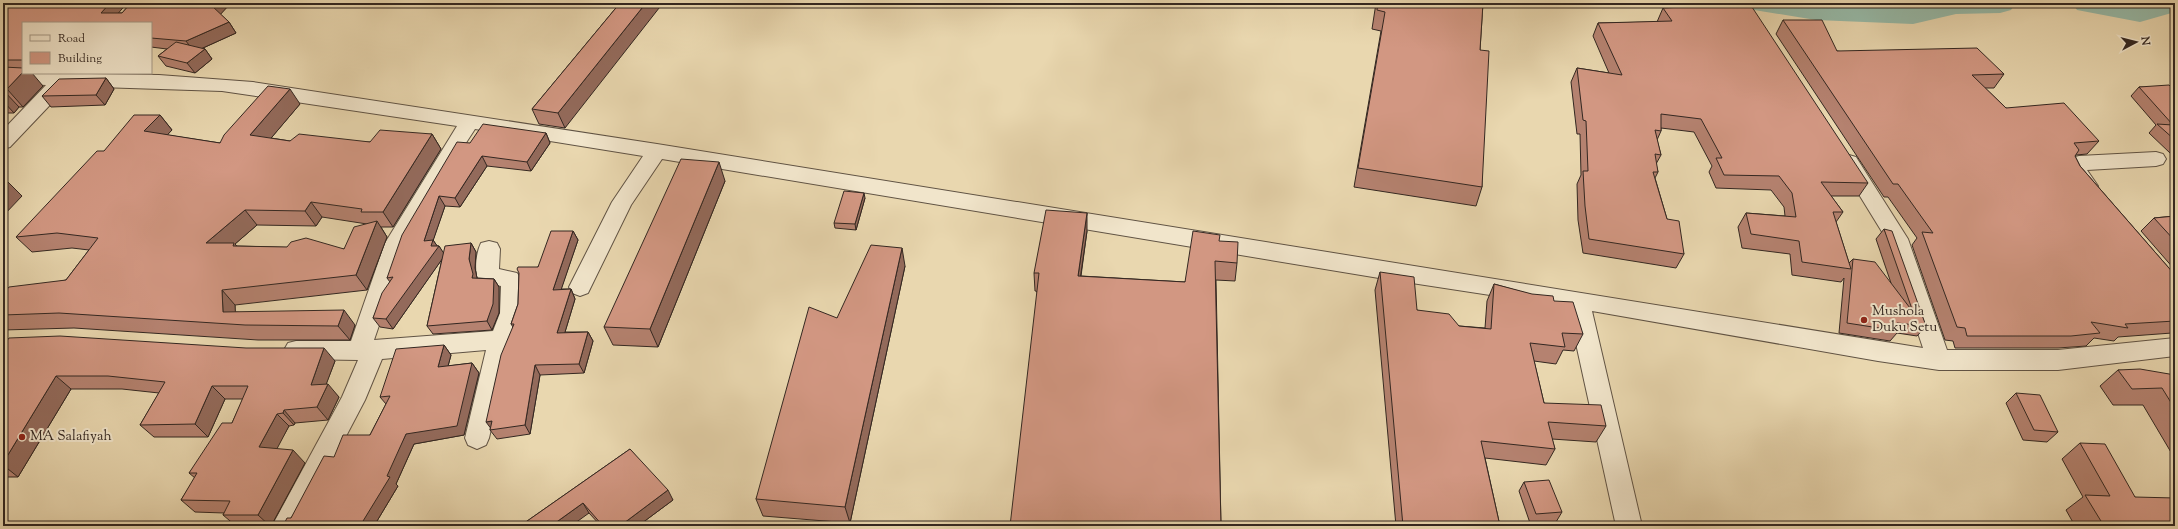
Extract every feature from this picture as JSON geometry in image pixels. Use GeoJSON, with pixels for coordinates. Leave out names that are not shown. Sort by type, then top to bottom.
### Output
{"type":"FeatureCollection","features":[{"type":"Feature","properties":{"kind":"street"},"geometry":{"type":"LineString","coordinates":[[3,77],[66,77],[227,84],[657,151],[1372,269],[1578,300],[1878,352],[1939,360],[2058,360],[2175,347]]}},
{"type":"Feature","properties":{"kind":"street"},"geometry":{"type":"LineString","coordinates":[[3,142],[66,77]]}},
{"type":"Feature","properties":{"kind":"street"},"geometry":{"type":"LineString","coordinates":[[285,526],[353,400],[396,243],[452,148],[470,122]]}},
{"type":"Feature","properties":{"kind":"street"},"geometry":{"type":"LineString","coordinates":[[1841,149],[1897,239],[1939,360]]}},
{"type":"Feature","properties":{"kind":"street"},"geometry":{"type":"LineString","coordinates":[[580,287],[622,202],[657,151]]}},
{"type":"Feature","properties":{"kind":"street"},"geometry":{"type":"LineString","coordinates":[[2103,204],[2077,174],[2076,165],[2089,161],[2156,158]]}},
{"type":"Feature","properties":{"kind":"street"},"geometry":{"type":"LineString","coordinates":[[477,438],[495,358],[511,313],[512,282],[509,279],[487,276],[489,249]]}},
{"type":"Feature","properties":{"kind":"street"},"geometry":{"type":"LineString","coordinates":[[1578,300],[1629,526]]}},
{"type":"Feature","properties":{"kind":"street"},"geometry":{"type":"LineString","coordinates":[[274,350],[367,350],[502,340]]}},
{"type":"Feature","properties":{"kind":"building"},"geometry":{"type":"Polygon","coordinates":[[[3,3],[110,3],[101,13],[122,13],[131,3],[213,3],[211,5],[229,22],[186,41],[152,38],[152,22],[22,22],[22,60],[5,60],[7,58],[3,58],[3,3]]]}},
{"type":"Feature","properties":{"kind":"building"},"geometry":{"type":"Polygon","coordinates":[[[620,3],[646,3],[558,113],[532,109],[620,3]]]}},
{"type":"Feature","properties":{"kind":"building"},"geometry":{"type":"Polygon","coordinates":[[[1378,3],[1483,3],[1480,50],[1489,51],[1482,187],[1358,168],[1385,12],[1377,10],[1378,3]]]}},
{"type":"Feature","properties":{"kind":"building"},"geometry":{"type":"Polygon","coordinates":[[[1750,4],[1868,183],[1821,182],[1843,212],[1833,212],[1851,269],[1802,262],[1799,241],[1751,234],[1746,213],[1796,217],[1792,193],[1779,176],[1724,175],[1716,158],[1722,158],[1701,119],[1661,114],[1661,131],[1655,130],[1661,155],[1655,154],[1658,172],[1653,172],[1667,219],[1679,221],[1684,254],[1589,239],[1583,171],[1588,171],[1586,121],[1583,120],[1577,68],[1622,75],[1598,23],[1672,21],[1663,8],[1750,4]]]}},
{"type":"Feature","properties":{"kind":"building"},"geometry":{"type":"Polygon","coordinates":[[[1783,20],[1822,20],[1837,51],[1977,48],[2004,74],[1972,75],[2006,108],[2064,103],[2099,141],[2074,143],[2079,150],[2075,156],[2080,166],[2175,275],[2175,321],[2125,324],[2128,328],[2091,322],[2100,333],[2071,336],[1967,336],[1965,328],[1957,327],[1922,232],[1933,233],[1898,184],[1893,184],[1783,20]]]}},
{"type":"Feature","properties":{"kind":"building"},"geometry":{"type":"Polygon","coordinates":[[[176,42],[205,49],[187,63],[158,56],[176,42]]]}},
{"type":"Feature","properties":{"kind":"building"},"geometry":{"type":"Polygon","coordinates":[[[3,67],[22,68],[22,73],[7,89],[3,89],[3,67]]]}},
{"type":"Feature","properties":{"kind":"building"},"geometry":{"type":"Polygon","coordinates":[[[106,78],[96,95],[42,96],[59,79],[106,78]]]}},
{"type":"Feature","properties":{"kind":"building"},"geometry":{"type":"Polygon","coordinates":[[[2169,85],[2172,88],[2175,88],[2175,140],[2157,124],[2173,125],[2139,87],[2169,85]]]}},
{"type":"Feature","properties":{"kind":"building"},"geometry":{"type":"Polygon","coordinates":[[[268,86],[290,89],[250,135],[290,141],[299,134],[370,142],[380,130],[432,134],[383,212],[361,212],[362,209],[311,202],[305,211],[245,210],[206,243],[234,243],[233,246],[287,247],[291,242],[306,238],[344,249],[354,227],[377,221],[356,275],[222,290],[223,312],[344,310],[338,326],[245,325],[59,313],[3,315],[3,294],[9,287],[66,280],[98,238],[57,233],[16,237],[97,151],[104,151],[134,115],[160,115],[144,131],[220,143],[224,135],[268,86]]]}},
{"type":"Feature","properties":{"kind":"building"},"geometry":{"type":"Polygon","coordinates":[[[483,124],[546,133],[527,162],[482,156],[455,198],[439,196],[424,241],[433,240],[431,246],[439,246],[386,319],[373,318],[382,293],[393,277],[387,278],[402,235],[457,142],[470,143],[483,124]]]}},
{"type":"Feature","properties":{"kind":"building"},"geometry":{"type":"Polygon","coordinates":[[[681,159],[719,162],[650,329],[604,327],[681,159]]]}},
{"type":"Feature","properties":{"kind":"building"},"geometry":{"type":"Polygon","coordinates":[[[844,191],[864,193],[855,224],[834,223],[844,191]]]}},
{"type":"Feature","properties":{"kind":"building"},"geometry":{"type":"Polygon","coordinates":[[[1046,210],[1087,213],[1078,276],[1185,282],[1193,231],[1220,235],[1219,241],[1238,242],[1237,263],[1215,261],[1221,526],[1010,526],[1039,273],[1034,273],[1046,210]]]}},
{"type":"Feature","properties":{"kind":"building"},"geometry":{"type":"Polygon","coordinates":[[[2175,216],[2175,241],[2154,218],[2175,216]]]}},
{"type":"Feature","properties":{"kind":"building"},"geometry":{"type":"Polygon","coordinates":[[[1884,229],[1892,231],[1926,326],[1897,323],[1898,331],[1847,323],[1853,259],[1875,262],[1913,312],[1884,229]]]}},
{"type":"Feature","properties":{"kind":"building"},"geometry":{"type":"Polygon","coordinates":[[[551,231],[573,231],[553,290],[571,289],[557,333],[588,332],[579,364],[535,365],[525,425],[490,430],[492,421],[486,422],[501,355],[514,324],[511,324],[518,304],[519,273],[517,269],[518,267],[538,267],[551,231]]]}},
{"type":"Feature","properties":{"kind":"building"},"geometry":{"type":"Polygon","coordinates":[[[471,243],[469,259],[473,274],[472,278],[494,279],[493,304],[487,321],[427,326],[445,246],[471,243]]]}},
{"type":"Feature","properties":{"kind":"building"},"geometry":{"type":"Polygon","coordinates":[[[871,245],[902,248],[845,507],[756,499],[809,307],[837,318],[871,245]]]}},
{"type":"Feature","properties":{"kind":"building"},"geometry":{"type":"Polygon","coordinates":[[[1380,272],[1414,277],[1417,310],[1449,314],[1459,326],[1491,329],[1494,284],[1532,294],[1553,296],[1554,301],[1573,302],[1583,334],[1562,333],[1565,347],[1530,343],[1544,403],[1601,405],[1606,426],[1548,422],[1555,449],[1481,441],[1500,526],[1403,526],[1380,272]]]}},
{"type":"Feature","properties":{"kind":"building"},"geometry":{"type":"Polygon","coordinates":[[[60,336],[246,348],[324,348],[311,385],[328,384],[317,407],[284,410],[283,413],[277,414],[259,447],[293,450],[258,515],[223,515],[230,501],[181,500],[197,473],[189,473],[222,423],[232,423],[248,386],[212,386],[195,424],[140,425],[165,382],[108,376],[56,376],[3,463],[3,346],[9,338],[60,336]]]}},
{"type":"Feature","properties":{"kind":"building"},"geometry":{"type":"Polygon","coordinates":[[[444,345],[438,367],[472,363],[457,426],[406,434],[387,476],[390,477],[360,526],[302,526],[284,524],[287,518],[291,518],[324,456],[334,457],[343,435],[370,435],[390,396],[380,397],[396,349],[444,345]]]}},
{"type":"Feature","properties":{"kind":"building"},"geometry":{"type":"Polygon","coordinates":[[[2140,369],[2175,375],[2175,409],[2162,388],[2132,389],[2118,370],[2140,369]]]}},
{"type":"Feature","properties":{"kind":"building"},"geometry":{"type":"Polygon","coordinates":[[[2016,393],[2040,395],[2058,432],[2034,430],[2016,393]]]}},
{"type":"Feature","properties":{"kind":"building"},"geometry":{"type":"Polygon","coordinates":[[[2080,443],[2105,444],[2135,497],[2175,498],[2175,526],[2104,526],[2085,495],[2110,496],[2080,443]]]}},
{"type":"Feature","properties":{"kind":"building"},"geometry":{"type":"Polygon","coordinates":[[[630,449],[668,490],[620,526],[603,526],[583,503],[551,526],[520,526],[630,449]]]}},
{"type":"Feature","properties":{"kind":"building"},"geometry":{"type":"Polygon","coordinates":[[[1549,480],[1562,512],[1536,514],[1524,482],[1549,480]]]}},
{"type":"Feature","properties":{"kind":"waterway"},"geometry":{"type":"LineString","coordinates":[[1765,3],[1816,10],[1913,14],[1956,4],[2000,3]]}},
{"type":"Feature","properties":{"kind":"waterway"},"geometry":{"type":"LineString","coordinates":[[2088,3],[2140,12],[2171,3]]}},
{"type":"Feature","properties":{"kind":"place","name":"Mushola Duku Setu"},"geometry":{"type":"Point","coordinates":[1864,320]}},
{"type":"Feature","properties":{"kind":"place","name":"MA Salafiyah"},"geometry":{"type":"Point","coordinates":[22,437]}}]}
